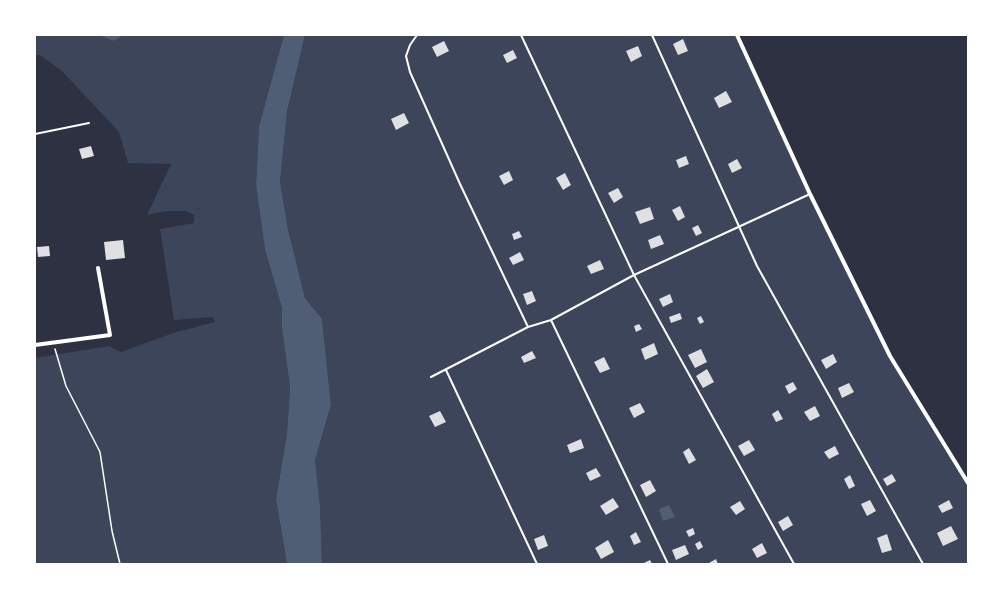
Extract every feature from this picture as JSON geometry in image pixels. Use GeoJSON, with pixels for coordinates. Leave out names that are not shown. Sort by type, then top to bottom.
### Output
{"type":"FeatureCollection","features":[{"type":"Feature","properties":{"kind":"street"},"geometry":{"type":"LineString","coordinates":[[737,35],[810,194],[890,356],[968,483]]}},
{"type":"Feature","properties":{"kind":"street"},"geometry":{"type":"LineString","coordinates":[[35,346],[110,335],[98,268]]}},
{"type":"Feature","properties":{"kind":"lane"},"geometry":{"type":"LineString","coordinates":[[417,35],[410,45],[406,56],[410,72],[460,184],[528,327]]}},
{"type":"Feature","properties":{"kind":"lane"},"geometry":{"type":"LineString","coordinates":[[521,35],[634,275],[794,564]]}},
{"type":"Feature","properties":{"kind":"lane"},"geometry":{"type":"LineString","coordinates":[[652,35],[740,225],[757,266],[923,564]]}},
{"type":"Feature","properties":{"kind":"lane"},"geometry":{"type":"LineString","coordinates":[[35,134],[89,123]]}},
{"type":"Feature","properties":{"kind":"lane"},"geometry":{"type":"LineString","coordinates":[[431,377],[528,327],[551,320],[634,275],[810,194]]}},
{"type":"Feature","properties":{"kind":"lane"},"geometry":{"type":"LineString","coordinates":[[551,320],[668,564]]}},
{"type":"Feature","properties":{"kind":"lane"},"geometry":{"type":"LineString","coordinates":[[446,370],[537,564]]}},
{"type":"Feature","properties":{"kind":"path"},"geometry":{"type":"LineString","coordinates":[[53,344],[66,386],[100,452],[112,531],[120,564]]}},
{"type":"Feature","properties":{"kind":"shaded area"},"geometry":{"type":"Polygon","coordinates":[[[35,35],[98,35],[114,41],[123,35],[284,35],[259,126],[256,185],[265,250],[282,308],[282,329],[290,387],[287,434],[276,499],[287,564],[35,564],[35,358],[109,346],[121,352],[173,333],[215,322],[213,317],[174,320],[160,229],[194,223],[194,215],[186,211],[166,211],[147,215],[171,164],[128,163],[119,132],[61,70],[40,55],[35,55],[35,35]]]}},
{"type":"Feature","properties":{"kind":"shaded area"},"geometry":{"type":"Polygon","coordinates":[[[98,35],[123,35],[114,41],[98,35]]]}},
{"type":"Feature","properties":{"kind":"shaded area"},"geometry":{"type":"Polygon","coordinates":[[[284,35],[305,35],[287,112],[280,182],[288,229],[305,298],[322,319],[331,405],[315,460],[320,505],[322,564],[287,564],[276,499],[287,434],[290,387],[282,329],[282,308],[265,250],[256,185],[259,126],[284,35]]]}},
{"type":"Feature","properties":{"kind":"shaded area"},"geometry":{"type":"Polygon","coordinates":[[[305,35],[737,35],[810,194],[890,355],[968,483],[968,564],[322,564],[320,505],[315,460],[331,405],[322,319],[305,298],[288,229],[280,182],[287,112],[305,35]]]}},
{"type":"Feature","properties":{"kind":"shaded area"},"geometry":{"type":"Polygon","coordinates":[[[669,505],[675,517],[663,521],[659,509],[669,505]]]}},
{"type":"Feature","properties":{"kind":"building"},"geometry":{"type":"Polygon","coordinates":[[[683,39],[688,51],[678,55],[673,44],[683,39]]]}},
{"type":"Feature","properties":{"kind":"building"},"geometry":{"type":"Polygon","coordinates":[[[444,41],[449,51],[437,57],[432,47],[444,41]]]}},
{"type":"Feature","properties":{"kind":"building"},"geometry":{"type":"Polygon","coordinates":[[[638,46],[642,56],[631,62],[626,51],[638,46]]]}},
{"type":"Feature","properties":{"kind":"building"},"geometry":{"type":"Polygon","coordinates":[[[513,50],[517,58],[507,63],[503,55],[513,50]]]}},
{"type":"Feature","properties":{"kind":"building"},"geometry":{"type":"Polygon","coordinates":[[[726,91],[732,102],[719,108],[714,98],[726,91]]]}},
{"type":"Feature","properties":{"kind":"building"},"geometry":{"type":"Polygon","coordinates":[[[404,113],[409,123],[396,130],[391,119],[404,113]]]}},
{"type":"Feature","properties":{"kind":"building"},"geometry":{"type":"Polygon","coordinates":[[[91,146],[94,156],[82,159],[79,149],[91,146]]]}},
{"type":"Feature","properties":{"kind":"building"},"geometry":{"type":"Polygon","coordinates":[[[686,156],[689,164],[679,168],[676,160],[686,156]]]}},
{"type":"Feature","properties":{"kind":"building"},"geometry":{"type":"Polygon","coordinates":[[[737,159],[742,168],[732,173],[728,164],[737,159]]]}},
{"type":"Feature","properties":{"kind":"building"},"geometry":{"type":"Polygon","coordinates":[[[509,171],[513,180],[504,185],[499,176],[509,171]]]}},
{"type":"Feature","properties":{"kind":"building"},"geometry":{"type":"Polygon","coordinates":[[[565,173],[571,185],[563,190],[556,178],[565,173]]]}},
{"type":"Feature","properties":{"kind":"building"},"geometry":{"type":"Polygon","coordinates":[[[618,188],[623,197],[614,203],[608,193],[618,188]]]}},
{"type":"Feature","properties":{"kind":"building"},"geometry":{"type":"Polygon","coordinates":[[[680,206],[685,217],[678,221],[672,210],[680,206]]]}},
{"type":"Feature","properties":{"kind":"building"},"geometry":{"type":"Polygon","coordinates":[[[650,207],[654,219],[640,224],[635,212],[650,207]]]}},
{"type":"Feature","properties":{"kind":"building"},"geometry":{"type":"Polygon","coordinates":[[[698,225],[702,233],[696,236],[692,228],[698,225]]]}},
{"type":"Feature","properties":{"kind":"building"},"geometry":{"type":"Polygon","coordinates":[[[519,231],[522,237],[514,240],[512,234],[519,231]]]}},
{"type":"Feature","properties":{"kind":"building"},"geometry":{"type":"Polygon","coordinates":[[[660,235],[664,244],[651,249],[648,240],[660,235]]]}},
{"type":"Feature","properties":{"kind":"building"},"geometry":{"type":"Polygon","coordinates":[[[123,240],[125,258],[106,260],[104,242],[123,240]]]}},
{"type":"Feature","properties":{"kind":"building"},"geometry":{"type":"Polygon","coordinates":[[[49,246],[50,256],[38,257],[37,247],[49,246]]]}},
{"type":"Feature","properties":{"kind":"building"},"geometry":{"type":"Polygon","coordinates":[[[520,252],[524,260],[513,265],[509,258],[520,252]]]}},
{"type":"Feature","properties":{"kind":"building"},"geometry":{"type":"Polygon","coordinates":[[[600,260],[604,269],[591,274],[587,266],[600,260]]]}},
{"type":"Feature","properties":{"kind":"building"},"geometry":{"type":"Polygon","coordinates":[[[532,291],[536,301],[527,305],[523,294],[532,291]]]}},
{"type":"Feature","properties":{"kind":"building"},"geometry":{"type":"Polygon","coordinates":[[[670,294],[673,302],[663,307],[659,299],[670,294]]]}},
{"type":"Feature","properties":{"kind":"building"},"geometry":{"type":"Polygon","coordinates":[[[680,313],[682,319],[671,323],[669,317],[680,313]]]}},
{"type":"Feature","properties":{"kind":"building"},"geometry":{"type":"Polygon","coordinates":[[[701,316],[704,322],[700,324],[697,318],[701,316]]]}},
{"type":"Feature","properties":{"kind":"building"},"geometry":{"type":"Polygon","coordinates":[[[639,324],[642,329],[636,332],[634,326],[639,324]]]}},
{"type":"Feature","properties":{"kind":"building"},"geometry":{"type":"Polygon","coordinates":[[[654,343],[658,354],[645,360],[641,349],[654,343]]]}},
{"type":"Feature","properties":{"kind":"building"},"geometry":{"type":"Polygon","coordinates":[[[701,349],[707,362],[695,368],[688,355],[701,349]]]}},
{"type":"Feature","properties":{"kind":"building"},"geometry":{"type":"Polygon","coordinates":[[[532,351],[536,358],[524,363],[521,357],[532,351]]]}},
{"type":"Feature","properties":{"kind":"building"},"geometry":{"type":"Polygon","coordinates":[[[833,354],[837,362],[826,369],[821,360],[833,354]]]}},
{"type":"Feature","properties":{"kind":"building"},"geometry":{"type":"Polygon","coordinates":[[[604,357],[610,369],[600,373],[594,362],[604,357]]]}},
{"type":"Feature","properties":{"kind":"building"},"geometry":{"type":"Polygon","coordinates":[[[707,369],[714,382],[703,388],[696,376],[707,369]]]}},
{"type":"Feature","properties":{"kind":"building"},"geometry":{"type":"Polygon","coordinates":[[[793,382],[797,389],[789,394],[785,386],[793,382]]]}},
{"type":"Feature","properties":{"kind":"building"},"geometry":{"type":"Polygon","coordinates":[[[849,383],[854,392],[842,398],[838,388],[849,383]]]}},
{"type":"Feature","properties":{"kind":"building"},"geometry":{"type":"Polygon","coordinates":[[[640,403],[645,412],[634,418],[629,408],[640,403]]]}},
{"type":"Feature","properties":{"kind":"building"},"geometry":{"type":"Polygon","coordinates":[[[815,406],[820,416],[810,421],[804,412],[815,406]]]}},
{"type":"Feature","properties":{"kind":"building"},"geometry":{"type":"Polygon","coordinates":[[[778,410],[783,419],[776,422],[772,414],[778,410]]]}},
{"type":"Feature","properties":{"kind":"building"},"geometry":{"type":"Polygon","coordinates":[[[440,411],[446,422],[435,427],[429,416],[440,411]]]}},
{"type":"Feature","properties":{"kind":"building"},"geometry":{"type":"Polygon","coordinates":[[[581,439],[584,448],[570,453],[567,445],[581,439]]]}},
{"type":"Feature","properties":{"kind":"building"},"geometry":{"type":"Polygon","coordinates":[[[749,440],[755,450],[744,456],[738,446],[749,440]]]}},
{"type":"Feature","properties":{"kind":"building"},"geometry":{"type":"Polygon","coordinates":[[[835,446],[839,454],[829,459],[824,452],[835,446]]]}},
{"type":"Feature","properties":{"kind":"building"},"geometry":{"type":"Polygon","coordinates":[[[689,448],[696,460],[689,464],[683,452],[689,448]]]}},
{"type":"Feature","properties":{"kind":"building"},"geometry":{"type":"Polygon","coordinates":[[[596,468],[601,476],[590,481],[586,473],[596,468]]]}},
{"type":"Feature","properties":{"kind":"building"},"geometry":{"type":"Polygon","coordinates":[[[892,474],[896,481],[887,486],[883,479],[892,474]]]}},
{"type":"Feature","properties":{"kind":"building"},"geometry":{"type":"Polygon","coordinates":[[[850,475],[855,486],[849,489],[844,479],[850,475]]]}},
{"type":"Feature","properties":{"kind":"building"},"geometry":{"type":"Polygon","coordinates":[[[650,480],[656,491],[646,497],[640,485],[650,480]]]}},
{"type":"Feature","properties":{"kind":"building"},"geometry":{"type":"Polygon","coordinates":[[[613,498],[619,507],[606,515],[600,506],[613,498]]]}},
{"type":"Feature","properties":{"kind":"building"},"geometry":{"type":"Polygon","coordinates":[[[870,500],[876,511],[867,516],[861,504],[870,500]]]}},
{"type":"Feature","properties":{"kind":"building"},"geometry":{"type":"Polygon","coordinates":[[[949,500],[953,508],[942,513],[938,506],[949,500]]]}},
{"type":"Feature","properties":{"kind":"building"},"geometry":{"type":"Polygon","coordinates":[[[740,501],[745,509],[736,515],[730,507],[740,501]]]}},
{"type":"Feature","properties":{"kind":"building"},"geometry":{"type":"Polygon","coordinates":[[[788,516],[793,525],[783,531],[778,522],[788,516]]]}},
{"type":"Feature","properties":{"kind":"building"},"geometry":{"type":"Polygon","coordinates":[[[951,526],[958,539],[943,546],[937,533],[951,526]]]}},
{"type":"Feature","properties":{"kind":"building"},"geometry":{"type":"Polygon","coordinates":[[[693,528],[695,534],[689,537],[686,531],[693,528]]]}},
{"type":"Feature","properties":{"kind":"building"},"geometry":{"type":"Polygon","coordinates":[[[636,532],[641,542],[634,545],[630,536],[636,532]]]}},
{"type":"Feature","properties":{"kind":"building"},"geometry":{"type":"Polygon","coordinates":[[[887,534],[892,550],[882,553],[877,538],[887,534]]]}},
{"type":"Feature","properties":{"kind":"building"},"geometry":{"type":"Polygon","coordinates":[[[544,535],[548,546],[538,550],[534,539],[544,535]]]}},
{"type":"Feature","properties":{"kind":"building"},"geometry":{"type":"Polygon","coordinates":[[[608,540],[614,552],[601,559],[595,548],[608,540]]]}},
{"type":"Feature","properties":{"kind":"building"},"geometry":{"type":"Polygon","coordinates":[[[700,541],[703,547],[698,550],[695,544],[700,541]]]}},
{"type":"Feature","properties":{"kind":"building"},"geometry":{"type":"Polygon","coordinates":[[[762,543],[767,553],[757,558],[752,549],[762,543]]]}},
{"type":"Feature","properties":{"kind":"building"},"geometry":{"type":"Polygon","coordinates":[[[685,545],[689,554],[676,560],[672,550],[685,545]]]}},
{"type":"Feature","properties":{"kind":"building"},"geometry":{"type":"Polygon","coordinates":[[[716,559],[718,564],[709,563],[716,559]]]}},
{"type":"Feature","properties":{"kind":"building"},"geometry":{"type":"Polygon","coordinates":[[[650,560],[652,564],[642,564],[650,560]]]}}]}
